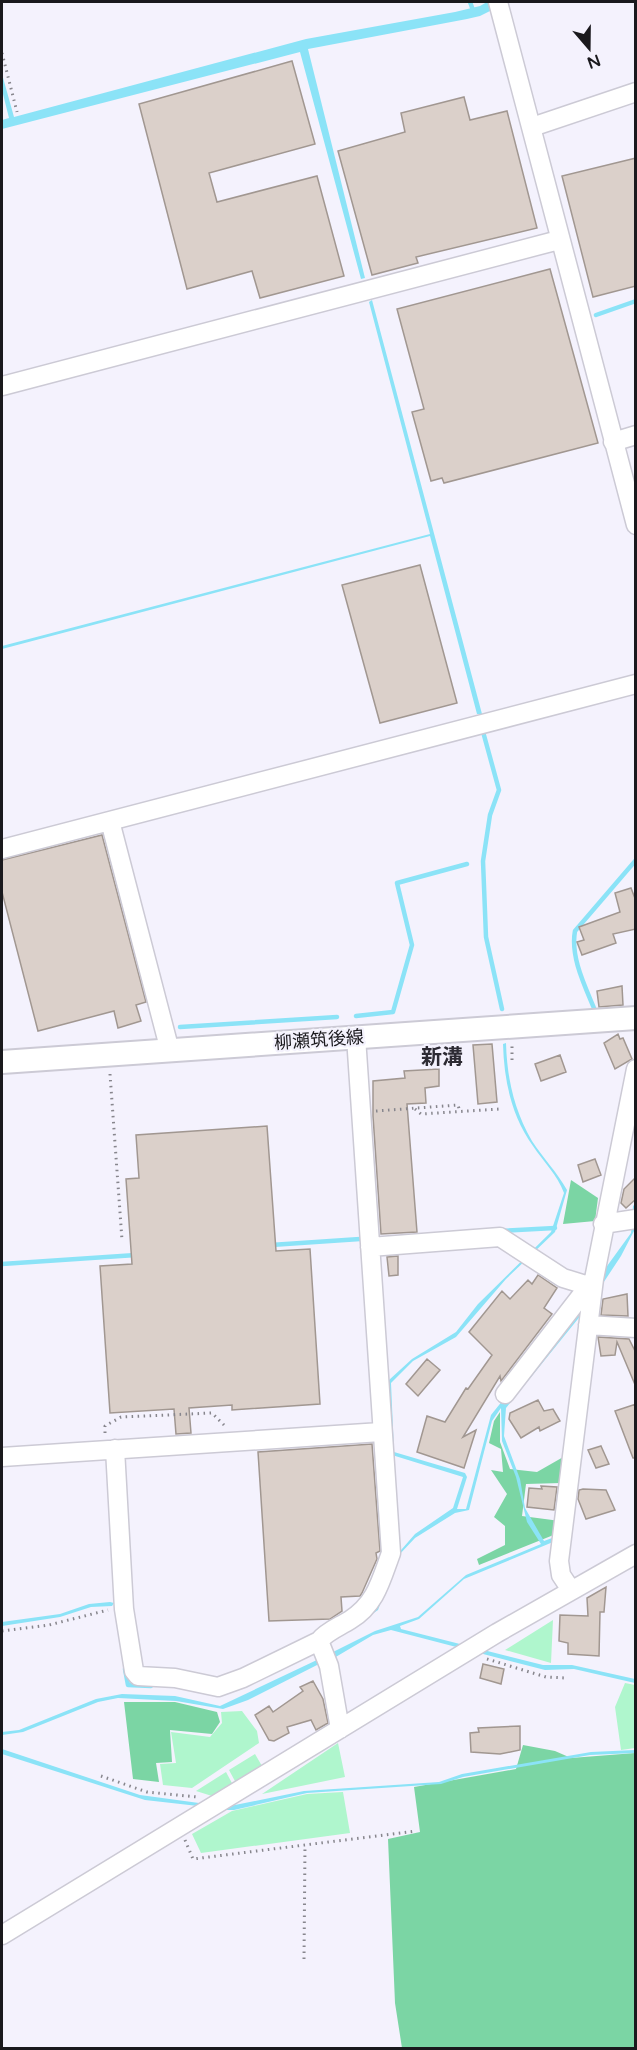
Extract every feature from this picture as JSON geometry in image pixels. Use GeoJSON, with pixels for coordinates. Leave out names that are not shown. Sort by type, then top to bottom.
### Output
{"type":"FeatureCollection","features":[{"type":"Feature","properties":{"kind":"main road","name":"柳瀬筑後線"},"geometry":{"type":"LineString","coordinates":[[2,1062],[636,1018]]}},
{"type":"Feature","properties":{"kind":"street"},"geometry":{"type":"LineString","coordinates":[[498,2],[636,525]]}},
{"type":"Feature","properties":{"kind":"street"},"geometry":{"type":"LineString","coordinates":[[532,127],[636,92]]}},
{"type":"Feature","properties":{"kind":"street"},"geometry":{"type":"LineString","coordinates":[[2,386],[560,240]]}},
{"type":"Feature","properties":{"kind":"street"},"geometry":{"type":"LineString","coordinates":[[613,442],[636,435]]}},
{"type":"Feature","properties":{"kind":"street"},"geometry":{"type":"LineString","coordinates":[[2,849],[636,684]]}},
{"type":"Feature","properties":{"kind":"street"},"geometry":{"type":"LineString","coordinates":[[110,820],[170,1051]]}},
{"type":"Feature","properties":{"kind":"street"},"geometry":{"type":"LineString","coordinates":[[110,1450],[124,1609],[134,1671],[138,1676],[175,1678],[218,1687],[243,1678],[319,1641],[324,1634],[356,1617],[374,1599],[391,1553],[356,1037]]}},
{"type":"Feature","properties":{"kind":"street"},"geometry":{"type":"LineString","coordinates":[[572,1590],[561,1575],[559,1561],[592,1282],[636,1068]]}},
{"type":"Feature","properties":{"kind":"street"},"geometry":{"type":"LineString","coordinates":[[603,1224],[636,1219]]}},
{"type":"Feature","properties":{"kind":"street"},"geometry":{"type":"LineString","coordinates":[[370,1247],[500,1237],[563,1278],[592,1282]]}},
{"type":"Feature","properties":{"kind":"street"},"geometry":{"type":"LineString","coordinates":[[505,1394],[592,1282]]}},
{"type":"Feature","properties":{"kind":"street"},"geometry":{"type":"LineString","coordinates":[[588,1325],[636,1328]]}},
{"type":"Feature","properties":{"kind":"street"},"geometry":{"type":"LineString","coordinates":[[2,1457],[381,1432]]}},
{"type":"Feature","properties":{"kind":"street"},"geometry":{"type":"LineString","coordinates":[[2,1935],[465,1652],[636,1554]]}},
{"type":"Feature","properties":{"kind":"street"},"geometry":{"type":"LineString","coordinates":[[319,1641],[329,1666],[340,1729]]}},
{"type":"Feature","properties":{"kind":"path"},"geometry":{"type":"LineString","coordinates":[[2,53],[17,112]]}},
{"type":"Feature","properties":{"kind":"path"},"geometry":{"type":"LineString","coordinates":[[512,1038],[512,1060]]}},
{"type":"Feature","properties":{"kind":"path"},"geometry":{"type":"LineString","coordinates":[[110,1068],[122,1240]]}},
{"type":"Feature","properties":{"kind":"path"},"geometry":{"type":"LineString","coordinates":[[361,1112],[415,1109],[421,1114],[500,1109]]}},
{"type":"Feature","properties":{"kind":"path"},"geometry":{"type":"LineString","coordinates":[[110,1450],[105,1426],[122,1418],[212,1413],[224,1425],[229,1442]]}},
{"type":"Feature","properties":{"kind":"path"},"geometry":{"type":"LineString","coordinates":[[2,1631],[49,1625],[109,1610],[124,1609]]}},
{"type":"Feature","properties":{"kind":"path"},"geometry":{"type":"LineString","coordinates":[[465,1652],[546,1677],[566,1678]]}},
{"type":"Feature","properties":{"kind":"path"},"geometry":{"type":"LineString","coordinates":[[101,1776],[147,1792],[192,1795],[207,1799],[215,1805]]}},
{"type":"Feature","properties":{"kind":"path"},"geometry":{"type":"LineString","coordinates":[[179,1827],[193,1859],[416,1831]]}},
{"type":"Feature","properties":{"kind":"path"},"geometry":{"type":"LineString","coordinates":[[304,1959],[305,1845]]}},
{"type":"Feature","properties":{"kind":"green space"},"geometry":{"type":"Polygon","coordinates":[[[571,1180],[598,1198],[595,1221],[563,1224],[571,1180]]]}},
{"type":"Feature","properties":{"kind":"green space"},"geometry":{"type":"Polygon","coordinates":[[[500,1412],[500,1442],[510,1469],[537,1472],[565,1456],[561,1483],[526,1484],[522,1516],[560,1521],[556,1534],[479,1565],[477,1559],[505,1545],[505,1526],[494,1517],[507,1494],[491,1470],[503,1472],[501,1449],[489,1443],[494,1421],[500,1412]]]}},
{"type":"Feature","properties":{"kind":"green space"},"geometry":{"type":"Polygon","coordinates":[[[553,1620],[551,1663],[505,1650],[553,1620]]]}},
{"type":"Feature","properties":{"kind":"green space"},"geometry":{"type":"Polygon","coordinates":[[[625,1683],[635,1685],[635,1748],[621,1750],[615,1707],[625,1683]]]}},
{"type":"Feature","properties":{"kind":"green space"},"geometry":{"type":"Polygon","coordinates":[[[124,1702],[175,1702],[217,1712],[220,1722],[212,1734],[170,1730],[172,1762],[156,1763],[159,1782],[133,1779],[124,1702]]]}},
{"type":"Feature","properties":{"kind":"green space"},"geometry":{"type":"Polygon","coordinates":[[[242,1711],[257,1731],[259,1743],[192,1788],[163,1785],[160,1764],[176,1763],[171,1732],[210,1737],[222,1723],[221,1712],[242,1711]]]}},
{"type":"Feature","properties":{"kind":"green space"},"geometry":{"type":"Polygon","coordinates":[[[338,1743],[345,1777],[262,1794],[338,1743]]]}},
{"type":"Feature","properties":{"kind":"green space"},"geometry":{"type":"Polygon","coordinates":[[[523,1745],[555,1751],[571,1758],[635,1753],[635,2048],[402,2048],[395,2003],[388,1839],[420,1832],[414,1787],[516,1769],[523,1745]]]}},
{"type":"Feature","properties":{"kind":"green space"},"geometry":{"type":"Polygon","coordinates":[[[255,1754],[262,1766],[236,1783],[229,1770],[255,1754]]]}},
{"type":"Feature","properties":{"kind":"green space"},"geometry":{"type":"Polygon","coordinates":[[[226,1772],[233,1785],[212,1796],[196,1791],[226,1772]]]}},
{"type":"Feature","properties":{"kind":"green space"},"geometry":{"type":"Polygon","coordinates":[[[343,1792],[350,1833],[201,1853],[192,1834],[232,1811],[307,1794],[343,1792]]]}},
{"type":"Feature","properties":{"kind":"water"},"geometry":{"type":"Polygon","coordinates":[[[487,2],[508,2],[480,16],[308,49],[365,278],[361,279],[300,52],[2,129],[2,120],[9,118],[2,90],[2,74],[14,117],[306,39],[455,12],[487,2]]]}},
{"type":"Feature","properties":{"kind":"water"},"geometry":{"type":"Polygon","coordinates":[[[372,300],[482,714],[477,714],[430,536],[2,649],[2,646],[430,534],[369,302],[372,300]]]}},
{"type":"Feature","properties":{"kind":"water"},"geometry":{"type":"Polygon","coordinates":[[[506,1043],[510,1081],[520,1118],[532,1141],[567,1190],[555,1232],[506,1279],[456,1337],[413,1361],[391,1383],[394,1452],[465,1473],[467,1477],[457,1509],[466,1509],[491,1415],[581,1302],[631,1233],[635,1204],[635,1229],[621,1256],[586,1309],[506,1408],[504,1436],[520,1479],[525,1508],[544,1541],[552,1538],[553,1542],[464,1579],[419,1619],[400,1626],[401,1629],[543,1665],[572,1665],[635,1679],[635,1683],[574,1669],[545,1670],[391,1630],[373,1635],[334,1658],[331,1653],[375,1631],[418,1617],[466,1575],[541,1544],[527,1522],[516,1477],[502,1441],[501,1408],[492,1421],[469,1510],[455,1513],[415,1538],[398,1556],[378,1610],[327,1645],[325,1642],[370,1611],[395,1557],[415,1534],[453,1508],[463,1477],[392,1455],[389,1380],[412,1359],[456,1332],[478,1304],[551,1232],[564,1193],[525,1134],[514,1110],[505,1071],[503,1044],[506,1043]]]}},
{"type":"Feature","properties":{"kind":"water"},"geometry":{"type":"Polygon","coordinates":[[[114,1603],[112,1606],[91,1607],[60,1617],[2,1626],[2,1622],[60,1614],[89,1604],[114,1603]]]}},
{"type":"Feature","properties":{"kind":"water"},"geometry":{"type":"Polygon","coordinates":[[[319,1659],[321,1663],[248,1700],[223,1709],[176,1701],[118,1698],[98,1702],[23,1732],[2,1735],[2,1732],[19,1730],[96,1699],[122,1694],[175,1696],[220,1706],[319,1659]]]}},
{"type":"Feature","properties":{"kind":"water"},"geometry":{"type":"Polygon","coordinates":[[[2,1749],[140,1795],[199,1803],[198,1806],[145,1800],[2,1754],[2,1749]]]}},
{"type":"Feature","properties":{"kind":"water"},"geometry":{"type":"Polygon","coordinates":[[[635,1750],[635,1753],[590,1755],[463,1777],[441,1784],[307,1793],[234,1810],[223,1810],[225,1807],[304,1791],[439,1782],[462,1774],[591,1752],[635,1750]]]}},
{"type":"Feature","properties":{"kind":"building"},"geometry":{"type":"Polygon","coordinates":[[[292,61],[315,144],[209,173],[217,202],[317,176],[344,276],[260,298],[252,271],[187,289],[139,104],[292,61]]]}},
{"type":"Feature","properties":{"kind":"building"},"geometry":{"type":"Polygon","coordinates":[[[464,97],[470,120],[507,111],[537,228],[416,257],[418,263],[372,275],[338,151],[405,132],[401,113],[464,97]]]}},
{"type":"Feature","properties":{"kind":"building"},"geometry":{"type":"Polygon","coordinates":[[[636,158],[636,286],[593,297],[562,176],[636,158]]]}},
{"type":"Feature","properties":{"kind":"building"},"geometry":{"type":"Polygon","coordinates":[[[550,269],[598,443],[444,483],[442,478],[431,481],[412,412],[424,409],[397,309],[550,269]]]}},
{"type":"Feature","properties":{"kind":"building"},"geometry":{"type":"Polygon","coordinates":[[[420,565],[457,703],[380,723],[342,585],[420,565]]]}},
{"type":"Feature","properties":{"kind":"building"},"geometry":{"type":"Polygon","coordinates":[[[102,835],[146,1002],[136,1005],[141,1021],[118,1028],[114,1011],[38,1031],[2,892],[2,860],[102,835]]]}},
{"type":"Feature","properties":{"kind":"building"},"geometry":{"type":"Polygon","coordinates":[[[631,888],[636,901],[636,929],[613,934],[616,943],[582,955],[577,942],[584,940],[579,927],[620,912],[615,893],[631,888]]]}},
{"type":"Feature","properties":{"kind":"building"},"geometry":{"type":"Polygon","coordinates":[[[622,986],[623,1005],[599,1007],[597,991],[622,986]]]}},
{"type":"Feature","properties":{"kind":"building"},"geometry":{"type":"Polygon","coordinates":[[[618,1034],[620,1039],[623,1038],[632,1059],[615,1069],[604,1043],[618,1034]]]}},
{"type":"Feature","properties":{"kind":"building"},"geometry":{"type":"Polygon","coordinates":[[[492,1044],[497,1102],[478,1104],[473,1045],[492,1044]]]}},
{"type":"Feature","properties":{"kind":"building"},"geometry":{"type":"Polygon","coordinates":[[[560,1055],[566,1072],[541,1081],[535,1064],[560,1055]]]}},
{"type":"Feature","properties":{"kind":"building"},"geometry":{"type":"Polygon","coordinates":[[[439,1069],[439,1086],[425,1088],[426,1103],[407,1104],[417,1232],[381,1234],[373,1116],[373,1081],[405,1078],[404,1071],[439,1069]]]}},
{"type":"Feature","properties":{"kind":"building"},"geometry":{"type":"Polygon","coordinates":[[[267,1126],[276,1251],[310,1249],[320,1404],[232,1410],[232,1405],[189,1408],[191,1433],[176,1434],[174,1409],[110,1413],[100,1266],[132,1264],[126,1179],[139,1178],[136,1135],[267,1126]]]}},
{"type":"Feature","properties":{"kind":"building"},"geometry":{"type":"Polygon","coordinates":[[[595,1159],[601,1175],[583,1182],[578,1165],[595,1159]]]}},
{"type":"Feature","properties":{"kind":"building"},"geometry":{"type":"Polygon","coordinates":[[[636,1177],[636,1199],[626,1208],[621,1203],[624,1189],[636,1177]]]}},
{"type":"Feature","properties":{"kind":"building"},"geometry":{"type":"Polygon","coordinates":[[[398,1256],[398,1275],[389,1276],[387,1257],[398,1256]]]}},
{"type":"Feature","properties":{"kind":"building"},"geometry":{"type":"Polygon","coordinates":[[[538,1275],[557,1288],[544,1308],[552,1314],[501,1381],[500,1376],[463,1437],[476,1430],[464,1468],[417,1452],[427,1416],[445,1422],[466,1388],[468,1389],[492,1355],[469,1332],[502,1291],[510,1299],[528,1280],[532,1284],[538,1275]]]}},
{"type":"Feature","properties":{"kind":"building"},"geometry":{"type":"Polygon","coordinates":[[[627,1294],[628,1316],[601,1315],[603,1299],[627,1294]]]}},
{"type":"Feature","properties":{"kind":"building"},"geometry":{"type":"Polygon","coordinates":[[[598,1337],[629,1339],[636,1353],[636,1387],[617,1342],[615,1355],[601,1356],[598,1337]]]}},
{"type":"Feature","properties":{"kind":"building"},"geometry":{"type":"Polygon","coordinates":[[[427,1359],[440,1370],[418,1396],[406,1384],[427,1359]]]}},
{"type":"Feature","properties":{"kind":"building"},"geometry":{"type":"Polygon","coordinates":[[[538,1400],[544,1411],[553,1409],[560,1421],[540,1431],[539,1427],[521,1438],[509,1419],[510,1413],[538,1400]]]}},
{"type":"Feature","properties":{"kind":"building"},"geometry":{"type":"Polygon","coordinates":[[[636,1404],[636,1458],[633,1458],[615,1411],[636,1404]]]}},
{"type":"Feature","properties":{"kind":"building"},"geometry":{"type":"Polygon","coordinates":[[[372,1444],[380,1551],[376,1553],[377,1559],[362,1593],[360,1596],[341,1597],[342,1611],[330,1619],[269,1621],[258,1452],[372,1444]]]}},
{"type":"Feature","properties":{"kind":"building"},"geometry":{"type":"Polygon","coordinates":[[[601,1446],[609,1464],[596,1468],[588,1450],[601,1446]]]}},
{"type":"Feature","properties":{"kind":"building"},"geometry":{"type":"Polygon","coordinates":[[[541,1486],[557,1487],[554,1510],[527,1507],[529,1488],[542,1489],[541,1486]]]}},
{"type":"Feature","properties":{"kind":"building"},"geometry":{"type":"Polygon","coordinates":[[[579,1490],[606,1490],[615,1510],[586,1519],[578,1499],[579,1490]]]}},
{"type":"Feature","properties":{"kind":"building"},"geometry":{"type":"Polygon","coordinates":[[[606,1587],[604,1612],[600,1612],[599,1656],[568,1654],[568,1643],[559,1641],[560,1615],[588,1616],[587,1598],[606,1587]]]}},
{"type":"Feature","properties":{"kind":"building"},"geometry":{"type":"Polygon","coordinates":[[[483,1664],[504,1669],[501,1684],[480,1678],[483,1664]]]}},
{"type":"Feature","properties":{"kind":"building"},"geometry":{"type":"Polygon","coordinates":[[[313,1681],[323,1699],[328,1723],[316,1730],[311,1720],[287,1727],[289,1733],[274,1741],[269,1740],[255,1715],[269,1706],[273,1712],[303,1691],[300,1687],[313,1681]]]}},
{"type":"Feature","properties":{"kind":"building"},"geometry":{"type":"Polygon","coordinates":[[[520,1726],[520,1750],[500,1754],[471,1752],[470,1733],[479,1732],[478,1728],[520,1726]]]}},
{"type":"Feature","properties":{"kind":"waterway"},"geometry":{"type":"LineString","coordinates":[[470,2],[474,13]]}},
{"type":"Feature","properties":{"kind":"waterway"},"geometry":{"type":"LineString","coordinates":[[596,315],[636,301]]}},
{"type":"Feature","properties":{"kind":"waterway"},"geometry":{"type":"LineString","coordinates":[[482,728],[499,790],[490,815],[483,861],[486,937],[502,1009]]}},
{"type":"Feature","properties":{"kind":"waterway"},"geometry":{"type":"LineString","coordinates":[[596,1013],[577,962],[575,931],[636,860]]}},
{"type":"Feature","properties":{"kind":"waterway"},"geometry":{"type":"LineString","coordinates":[[356,1016],[393,1012],[412,945],[397,883],[467,864]]}},
{"type":"Feature","properties":{"kind":"waterway"},"geometry":{"type":"LineString","coordinates":[[180,1027],[337,1017]]}},
{"type":"Feature","properties":{"kind":"waterway"},"geometry":{"type":"LineString","coordinates":[[501,1231],[555,1228]]}},
{"type":"Feature","properties":{"kind":"waterway"},"geometry":{"type":"LineString","coordinates":[[271,1245],[360,1239]]}},
{"type":"Feature","properties":{"kind":"waterway"},"geometry":{"type":"LineString","coordinates":[[2,1264],[136,1255]]}},
{"type":"Feature","properties":{"kind":"waterway"},"geometry":{"type":"LineString","coordinates":[[125,1669],[128,1685],[151,1686]]}},
{"type":"Feature","properties":{"kind":"district","name":"新溝"},"geometry":{"type":"Point","coordinates":[442,1057]}}]}
